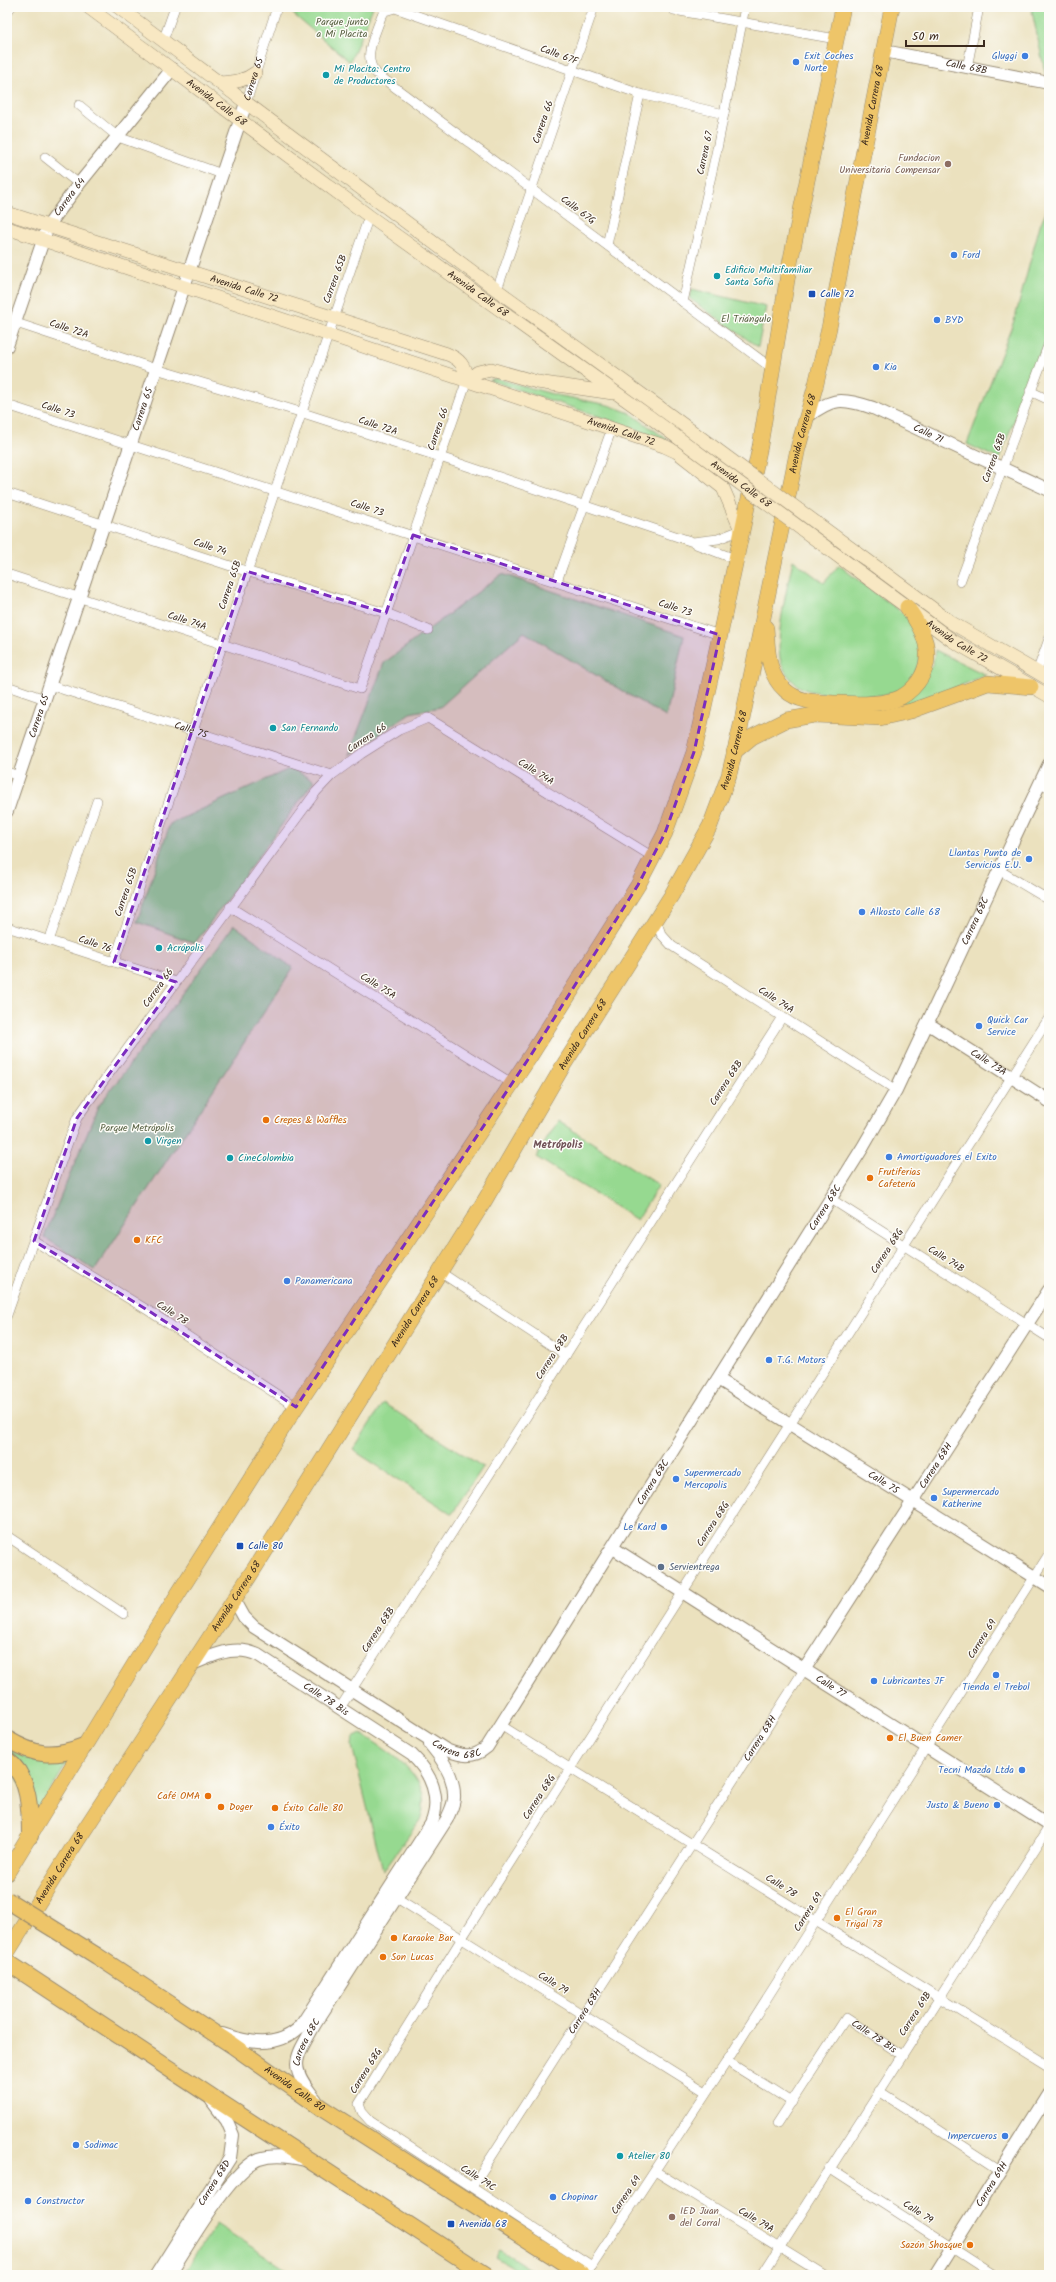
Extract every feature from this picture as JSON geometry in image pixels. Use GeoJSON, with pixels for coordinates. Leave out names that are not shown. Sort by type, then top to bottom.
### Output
{"type":"FeatureCollection","features":[{"type":"Feature","properties":{"kind":"highway"},"geometry":{"type":"LineString","coordinates":[[7,1739],[31,1751],[43,1754],[61,1754],[84,1746]]}},
{"type":"Feature","properties":{"kind":"highway"},"geometry":{"type":"LineString","coordinates":[[7,1760],[18,1770],[25,1786],[30,1836]]}},
{"type":"Feature","properties":{"kind":"highway","name":"Avenida Calle 80"},"geometry":{"type":"LineString","coordinates":[[7,1900],[97,1956],[209,2030],[323,2109],[420,2162],[584,2271]]}},
{"type":"Feature","properties":{"kind":"highway"},"geometry":{"type":"LineString","coordinates":[[7,1962],[308,2161],[486,2275]]}},
{"type":"Feature","properties":{"kind":"main road","name":"Avenida Calle 68"},"geometry":{"type":"LineString","coordinates":[[88,7],[369,216],[650,417],[869,579]]}},
{"type":"Feature","properties":{"kind":"main road","name":"Avenida Calle 68"},"geometry":{"type":"LineString","coordinates":[[118,7],[497,290],[659,406],[879,569]]}},
{"type":"Feature","properties":{"kind":"main road"},"geometry":{"type":"LineString","coordinates":[[7,1873],[84,1746],[296,1407],[513,1084],[617,919],[653,857],[673,813],[689,766],[720,635],[760,446],[788,268],[843,7]]}},
{"type":"Feature","properties":{"kind":"main road","name":"Avenida Carrera 68"},"geometry":{"type":"LineString","coordinates":[[7,1953],[70,1852],[234,1599],[485,1200],[563,1066],[656,920],[710,826],[729,775],[798,448],[829,328],[892,7]]}},
{"type":"Feature","properties":{"kind":"main road"},"geometry":{"type":"LineString","coordinates":[[220,83],[239,81],[248,78],[255,73]]}},
{"type":"Feature","properties":{"kind":"main road","name":"Avenida Calle 72"},"geometry":{"type":"LineString","coordinates":[[7,213],[454,356],[464,366],[467,380]]}},
{"type":"Feature","properties":{"kind":"main road","name":"Avenida Calle 72"},"geometry":{"type":"LineString","coordinates":[[7,228],[612,428],[671,449],[715,480],[728,496],[742,530]]}},
{"type":"Feature","properties":{"kind":"main road"},"geometry":{"type":"LineString","coordinates":[[467,380],[478,372],[492,369],[537,382],[616,393]]}},
{"type":"Feature","properties":{"kind":"main road","name":"Avenida Calle 72"},"geometry":{"type":"LineString","coordinates":[[879,569],[952,623],[1049,679]]}},
{"type":"Feature","properties":{"kind":"main road","name":"Avenida Calle 72"},"geometry":{"type":"LineString","coordinates":[[869,579],[953,641],[1049,696]]}},
{"type":"Feature","properties":{"kind":"main road"},"geometry":{"type":"LineString","coordinates":[[764,612],[770,665],[776,679],[786,691],[798,698],[812,702],[873,704],[903,696],[914,688],[926,668],[928,659],[924,636],[919,624],[907,607]]}},
{"type":"Feature","properties":{"kind":"main road"},"geometry":{"type":"LineString","coordinates":[[734,752],[752,737],[786,720],[815,715],[880,718],[911,711],[988,683],[1031,687]]}},
{"type":"Feature","properties":{"kind":"street"},"geometry":{"type":"LineString","coordinates":[[7,12],[11,7]]}},
{"type":"Feature","properties":{"kind":"street"},"geometry":{"type":"LineString","coordinates":[[163,41],[175,7]]}},
{"type":"Feature","properties":{"kind":"street","name":"Carrera 65"},"geometry":{"type":"LineString","coordinates":[[7,810],[13,774],[45,699],[277,7]]}},
{"type":"Feature","properties":{"kind":"street","name":"Carrera 66"},"geometry":{"type":"LineString","coordinates":[[497,290],[594,7]]}},
{"type":"Feature","properties":{"kind":"street","name":"Carrera 67"},"geometry":{"type":"LineString","coordinates":[[683,302],[724,114],[745,7]]}},
{"type":"Feature","properties":{"kind":"street"},"geometry":{"type":"LineString","coordinates":[[967,68],[979,7]]}},
{"type":"Feature","properties":{"kind":"street"},"geometry":{"type":"LineString","coordinates":[[674,8],[836,39]]}},
{"type":"Feature","properties":{"kind":"street","name":"Calle 67F"},"geometry":{"type":"LineString","coordinates":[[371,69],[368,58],[381,17],[389,10],[402,10],[640,94],[724,114]]}},
{"type":"Feature","properties":{"kind":"street","name":"Calle 68B"},"geometry":{"type":"LineString","coordinates":[[884,51],[1049,84]]}},
{"type":"Feature","properties":{"kind":"street","name":"Carrera 64"},"geometry":{"type":"LineString","coordinates":[[7,346],[11,321],[48,226],[79,184],[172,69]]}},
{"type":"Feature","properties":{"kind":"street","name":"Calle 67G"},"geometry":{"type":"LineString","coordinates":[[371,69],[773,368]]}},
{"type":"Feature","properties":{"kind":"street"},"geometry":{"type":"LineString","coordinates":[[607,245],[640,94]]}},
{"type":"Feature","properties":{"kind":"street"},"geometry":{"type":"LineString","coordinates":[[79,105],[118,136],[222,174]]}},
{"type":"Feature","properties":{"kind":"street"},"geometry":{"type":"LineString","coordinates":[[45,157],[79,184]]}},
{"type":"Feature","properties":{"kind":"street","name":"Carrera 65B"},"geometry":{"type":"LineString","coordinates":[[114,962],[300,412],[369,216]]}},
{"type":"Feature","properties":{"kind":"street","name":"Calle 72A"},"geometry":{"type":"LineString","coordinates":[[11,321],[156,369],[300,412],[440,457],[584,507],[693,542],[718,539],[742,530]]}},
{"type":"Feature","properties":{"kind":"street","name":"Carrera 68B"},"geometry":{"type":"LineString","coordinates":[[960,582],[1049,343]]}},
{"type":"Feature","properties":{"kind":"street","name":"Carrera 66"},"geometry":{"type":"LineString","coordinates":[[360,689],[467,380]]}},
{"type":"Feature","properties":{"kind":"street"},"geometry":{"type":"LineString","coordinates":[[1030,391],[1049,400]]}},
{"type":"Feature","properties":{"kind":"street","name":"Calle 71"},"geometry":{"type":"LineString","coordinates":[[807,417],[828,403],[840,400],[852,401],[880,411],[1049,490]]}},
{"type":"Feature","properties":{"kind":"street","name":"Calle 73"},"geometry":{"type":"LineString","coordinates":[[7,405],[413,534],[720,635]]}},
{"type":"Feature","properties":{"kind":"street"},"geometry":{"type":"LineString","coordinates":[[557,581],[612,428]]}},
{"type":"Feature","properties":{"kind":"street","name":"Calle 74"},"geometry":{"type":"LineString","coordinates":[[7,493],[246,571],[386,613],[428,630]]}},
{"type":"Feature","properties":{"kind":"street"},"geometry":{"type":"LineString","coordinates":[[693,542],[735,559]]}},
{"type":"Feature","properties":{"kind":"street","name":"Calle 74A"},"geometry":{"type":"LineString","coordinates":[[7,574],[360,689]]}},
{"type":"Feature","properties":{"kind":"street"},"geometry":{"type":"LineString","coordinates":[[1037,672],[1049,639]]}},
{"type":"Feature","properties":{"kind":"street","name":"Calle 75"},"geometry":{"type":"LineString","coordinates":[[50,684],[332,775]]}},
{"type":"Feature","properties":{"kind":"street"},"geometry":{"type":"LineString","coordinates":[[7,686],[45,699]]}},
{"type":"Feature","properties":{"kind":"street","name":"Carrera 66"},"geometry":{"type":"LineString","coordinates":[[7,1315],[9,1303],[34,1242],[77,1118],[287,829],[332,775],[399,730],[428,718]]}},
{"type":"Feature","properties":{"kind":"street","name":"Calle 74A"},"geometry":{"type":"LineString","coordinates":[[428,718],[653,857]]}},
{"type":"Feature","properties":{"kind":"street","name":"Carrera 68C"},"geometry":{"type":"LineString","coordinates":[[422,1736],[446,1750],[471,1757],[480,1753],[487,1747],[502,1726],[831,1199],[896,1090],[999,870],[1044,786],[1049,764]]}},
{"type":"Feature","properties":{"kind":"street"},"geometry":{"type":"LineString","coordinates":[[49,941],[97,801]]}},
{"type":"Feature","properties":{"kind":"street"},"geometry":{"type":"LineString","coordinates":[[999,870],[1049,900]]}},
{"type":"Feature","properties":{"kind":"street","name":"Calle 75A"},"geometry":{"type":"LineString","coordinates":[[230,907],[513,1084]]}},
{"type":"Feature","properties":{"kind":"street","name":"Calle 74A"},"geometry":{"type":"LineString","coordinates":[[656,920],[659,930],[672,946],[896,1090]]}},
{"type":"Feature","properties":{"kind":"street","name":"Calle 76"},"geometry":{"type":"LineString","coordinates":[[7,927],[176,982]]}},
{"type":"Feature","properties":{"kind":"street","name":"Carrera 68B"},"geometry":{"type":"LineString","coordinates":[[340,1708],[782,1017]]}},
{"type":"Feature","properties":{"kind":"street","name":"Carrera 68G"},"geometry":{"type":"LineString","coordinates":[[359,2104],[570,1768],[1049,1018]]}},
{"type":"Feature","properties":{"kind":"street","name":"Calle 73A"},"geometry":{"type":"LineString","coordinates":[[927,1023],[1049,1101]]}},
{"type":"Feature","properties":{"kind":"street","name":"Calle 74B"},"geometry":{"type":"LineString","coordinates":[[831,1199],[1049,1338]]}},
{"type":"Feature","properties":{"kind":"street","name":"Calle 78"},"geometry":{"type":"LineString","coordinates":[[34,1242],[142,1307],[296,1407]]}},
{"type":"Feature","properties":{"kind":"street"},"geometry":{"type":"LineString","coordinates":[[440,1272],[566,1355]]}},
{"type":"Feature","properties":{"kind":"street","name":"Carrera 68H"},"geometry":{"type":"LineString","coordinates":[[472,2187],[1049,1290]]}},
{"type":"Feature","properties":{"kind":"street","name":"Calle 75"},"geometry":{"type":"LineString","coordinates":[[718,1379],[914,1500],[1049,1586]]}},
{"type":"Feature","properties":{"kind":"street"},"geometry":{"type":"LineString","coordinates":[[7,1536],[124,1614]]}},
{"type":"Feature","properties":{"kind":"street","name":"Calle 77"},"geometry":{"type":"LineString","coordinates":[[613,1548],[1049,1826]]}},
{"type":"Feature","properties":{"kind":"street","name":"Carrera 69"},"geometry":{"type":"LineString","coordinates":[[584,2271],[655,2171],[727,2061],[1049,1554]]}},
{"type":"Feature","properties":{"kind":"street"},"geometry":{"type":"LineString","coordinates":[[234,1599],[249,1623],[422,1736]]}},
{"type":"Feature","properties":{"kind":"street","name":"Calle 78 Bis"},"geometry":{"type":"LineString","coordinates":[[192,1664],[232,1650],[250,1651],[340,1708],[419,1762],[433,1786],[435,1797]]}},
{"type":"Feature","properties":{"kind":"street","name":"Calle 78"},"geometry":{"type":"LineString","coordinates":[[502,1726],[1049,2066]]}},
{"type":"Feature","properties":{"kind":"street","name":"Carrera 68C"},"geometry":{"type":"LineString","coordinates":[[323,2109],[302,2082],[296,2064],[297,2056],[315,2014],[392,1895],[447,1819],[453,1806],[454,1794],[444,1763],[422,1736]]}},
{"type":"Feature","properties":{"kind":"street","name":"Carrera 68C"},"geometry":{"type":"LineString","coordinates":[[392,1895],[431,1824],[436,1808],[435,1797]]}},
{"type":"Feature","properties":{"kind":"street","name":"Carrera 69B"},"geometry":{"type":"LineString","coordinates":[[762,2275],[1049,1826]]}},
{"type":"Feature","properties":{"kind":"street","name":"Calle 79"},"geometry":{"type":"LineString","coordinates":[[392,1895],[706,2092]]}},
{"type":"Feature","properties":{"kind":"street","name":"Carrera 68C"},"geometry":{"type":"LineString","coordinates":[[209,2030],[245,2041],[270,2042],[295,2032],[315,2014]]}},
{"type":"Feature","properties":{"kind":"street","name":"Calle 78 Bis"},"geometry":{"type":"LineString","coordinates":[[792,2102],[846,2018],[902,2056]]}},
{"type":"Feature","properties":{"kind":"street"},"geometry":{"type":"LineString","coordinates":[[727,2061],[792,2102],[777,2124]]}},
{"type":"Feature","properties":{"kind":"street","name":"Carrera 68D"},"geometry":{"type":"LineString","coordinates":[[156,2275],[230,2158],[233,2135],[227,2121],[218,2107],[201,2090]]}},
{"type":"Feature","properties":{"kind":"street"},"geometry":{"type":"LineString","coordinates":[[879,2091],[1000,2170]]}},
{"type":"Feature","properties":{"kind":"street","name":"Carrera 69H"},"geometry":{"type":"LineString","coordinates":[[935,2275],[1049,2092]]}},
{"type":"Feature","properties":{"kind":"street","name":"Calle 79C"},"geometry":{"type":"LineString","coordinates":[[359,2104],[362,2112],[370,2121],[420,2162],[472,2187],[584,2271]]}},
{"type":"Feature","properties":{"kind":"street","name":"Carrera 68D"},"geometry":{"type":"LineString","coordinates":[[168,2275],[228,2185],[244,2169],[257,2160],[269,2156],[286,2156],[308,2161]]}},
{"type":"Feature","properties":{"kind":"street","name":"Calle 79"},"geometry":{"type":"LineString","coordinates":[[829,2168],[994,2275]]}},
{"type":"Feature","properties":{"kind":"street","name":"Calle 79A"},"geometry":{"type":"LineString","coordinates":[[655,2171],[824,2275]]}},
{"type":"Feature","properties":{"kind":"highlighted area"},"geometry":{"type":"Polygon","coordinates":[[[413,535],[720,635],[694,752],[665,833],[638,885],[531,1055],[296,1407],[149,1311],[34,1241],[77,1118],[176,982],[114,962],[246,571],[386,613],[413,535]]]}},
{"type":"Feature","properties":{"kind":"green space","name":"Parque junto a Mi Placita"},"geometry":{"type":"Polygon","coordinates":[[[295,7],[373,7],[350,62],[293,14],[295,7]]]}},
{"type":"Feature","properties":{"kind":"green space"},"geometry":{"type":"Polygon","coordinates":[[[1031,7],[1049,7],[1049,77],[1046,77],[1031,7]]]}},
{"type":"Feature","properties":{"kind":"green space"},"geometry":{"type":"Polygon","coordinates":[[[1049,205],[1049,334],[999,459],[967,444],[1015,318],[1040,225],[1049,205]]]}},
{"type":"Feature","properties":{"kind":"green space","name":"El Triángulo"},"geometry":{"type":"Polygon","coordinates":[[[692,289],[766,307],[758,347],[690,299],[692,289]]]}},
{"type":"Feature","properties":{"kind":"green space"},"geometry":{"type":"Polygon","coordinates":[[[495,378],[556,395],[608,405],[630,413],[672,443],[607,419],[489,380],[495,378]]]}},
{"type":"Feature","properties":{"kind":"green space"},"geometry":{"type":"Polygon","coordinates":[[[793,560],[824,583],[839,565],[904,614],[916,632],[919,640],[920,656],[915,672],[903,688],[897,692],[887,695],[863,696],[821,693],[804,689],[790,678],[784,670],[781,662],[779,640],[782,612],[793,560]]]}},
{"type":"Feature","properties":{"kind":"green space"},"geometry":{"type":"Polygon","coordinates":[[[502,574],[684,636],[666,717],[524,632],[440,707],[410,713],[349,755],[384,663],[502,574]]]}},
{"type":"Feature","properties":{"kind":"green space"},"geometry":{"type":"Polygon","coordinates":[[[935,650],[986,675],[943,693],[888,709],[933,664],[935,650]]]}},
{"type":"Feature","properties":{"kind":"green space"},"geometry":{"type":"Polygon","coordinates":[[[291,768],[314,781],[195,943],[137,922],[170,824],[291,768]]]}},
{"type":"Feature","properties":{"kind":"green space","name":"Parque Metrópolis"},"geometry":{"type":"Polygon","coordinates":[[[234,925],[293,968],[95,1270],[44,1237],[98,1107],[234,925]]]}},
{"type":"Feature","properties":{"kind":"green space"},"geometry":{"type":"Polygon","coordinates":[[[558,1121],[659,1185],[637,1220],[536,1157],[558,1121]]]}},
{"type":"Feature","properties":{"kind":"green space"},"geometry":{"type":"Polygon","coordinates":[[[383,1403],[483,1467],[452,1514],[353,1450],[383,1403]]]}},
{"type":"Feature","properties":{"kind":"green space"},"geometry":{"type":"Polygon","coordinates":[[[361,1733],[385,1749],[408,1768],[422,1791],[423,1805],[420,1820],[383,1871],[352,1746],[353,1737],[361,1733]]]}},
{"type":"Feature","properties":{"kind":"green space"},"geometry":{"type":"Polygon","coordinates":[[[7,1747],[22,1756],[43,1763],[68,1762],[34,1817],[7,1753],[7,1747]]]}},
{"type":"Feature","properties":{"kind":"green space"},"geometry":{"type":"Polygon","coordinates":[[[216,2224],[295,2275],[183,2275],[216,2224]]]}},
{"type":"Feature","properties":{"kind":"green space"},"geometry":{"type":"Polygon","coordinates":[[[500,2250],[540,2275],[525,2275],[495,2257],[500,2250]]]}},
{"type":"Feature","properties":{"kind":"place","name":"Gluggi"},"geometry":{"type":"Point","coordinates":[1025,56]}},
{"type":"Feature","properties":{"kind":"place","name":"Exit Coches Norte"},"geometry":{"type":"Point","coordinates":[796,62]}},
{"type":"Feature","properties":{"kind":"place","name":"Mi Placita: Centro de Productores"},"geometry":{"type":"Point","coordinates":[326,75]}},
{"type":"Feature","properties":{"kind":"place","name":"Fundacion Universitaria Compensar"},"geometry":{"type":"Point","coordinates":[948,164]}},
{"type":"Feature","properties":{"kind":"place","name":"Ford"},"geometry":{"type":"Point","coordinates":[954,255]}},
{"type":"Feature","properties":{"kind":"place","name":"Edificio Multifamiliar Santa Sofía"},"geometry":{"type":"Point","coordinates":[717,276]}},
{"type":"Feature","properties":{"kind":"place","name":"Calle 72"},"geometry":{"type":"Point","coordinates":[812,294]}},
{"type":"Feature","properties":{"kind":"place","name":"BYD"},"geometry":{"type":"Point","coordinates":[937,320]}},
{"type":"Feature","properties":{"kind":"place","name":"Kia"},"geometry":{"type":"Point","coordinates":[876,367]}},
{"type":"Feature","properties":{"kind":"place","name":"San Fernando"},"geometry":{"type":"Point","coordinates":[273,728]}},
{"type":"Feature","properties":{"kind":"place","name":"Llantas Punto de Servicios E.U."},"geometry":{"type":"Point","coordinates":[1029,859]}},
{"type":"Feature","properties":{"kind":"place","name":"Alkosto Calle 68"},"geometry":{"type":"Point","coordinates":[862,912]}},
{"type":"Feature","properties":{"kind":"place","name":"Acrópolis"},"geometry":{"type":"Point","coordinates":[159,948]}},
{"type":"Feature","properties":{"kind":"place","name":"Quick Car Service"},"geometry":{"type":"Point","coordinates":[979,1026]}},
{"type":"Feature","properties":{"kind":"place","name":"Crepes & Waffles"},"geometry":{"type":"Point","coordinates":[266,1120]}},
{"type":"Feature","properties":{"kind":"place","name":"Virgen"},"geometry":{"type":"Point","coordinates":[148,1141]}},
{"type":"Feature","properties":{"kind":"place","name":"Amortiguadores el Exito"},"geometry":{"type":"Point","coordinates":[889,1157]}},
{"type":"Feature","properties":{"kind":"place","name":"CineColombia"},"geometry":{"type":"Point","coordinates":[230,1158]}},
{"type":"Feature","properties":{"kind":"place","name":"Frutiferias Cafetería"},"geometry":{"type":"Point","coordinates":[870,1178]}},
{"type":"Feature","properties":{"kind":"place","name":"KFC"},"geometry":{"type":"Point","coordinates":[137,1240]}},
{"type":"Feature","properties":{"kind":"place","name":"Panamericana"},"geometry":{"type":"Point","coordinates":[287,1281]}},
{"type":"Feature","properties":{"kind":"place","name":"T.G. Motors"},"geometry":{"type":"Point","coordinates":[769,1360]}},
{"type":"Feature","properties":{"kind":"place","name":"Supermercado Mercopolis"},"geometry":{"type":"Point","coordinates":[676,1479]}},
{"type":"Feature","properties":{"kind":"place","name":"Supermercado Katherine"},"geometry":{"type":"Point","coordinates":[934,1498]}},
{"type":"Feature","properties":{"kind":"place","name":"Le Kard"},"geometry":{"type":"Point","coordinates":[664,1527]}},
{"type":"Feature","properties":{"kind":"place","name":"Calle 80"},"geometry":{"type":"Point","coordinates":[240,1546]}},
{"type":"Feature","properties":{"kind":"place","name":"Servientrega"},"geometry":{"type":"Point","coordinates":[661,1567]}},
{"type":"Feature","properties":{"kind":"place","name":"Tienda el Trebol"},"geometry":{"type":"Point","coordinates":[996,1675]}},
{"type":"Feature","properties":{"kind":"place","name":"Lubricantes JF"},"geometry":{"type":"Point","coordinates":[874,1681]}},
{"type":"Feature","properties":{"kind":"place","name":"El Buen Camer"},"geometry":{"type":"Point","coordinates":[890,1738]}},
{"type":"Feature","properties":{"kind":"place","name":"Tecni Mazda Ltda"},"geometry":{"type":"Point","coordinates":[1022,1770]}},
{"type":"Feature","properties":{"kind":"place","name":"Café OMA"},"geometry":{"type":"Point","coordinates":[208,1796]}},
{"type":"Feature","properties":{"kind":"place","name":"Justo & Bueno"},"geometry":{"type":"Point","coordinates":[997,1805]}},
{"type":"Feature","properties":{"kind":"place","name":"Doger"},"geometry":{"type":"Point","coordinates":[221,1807]}},
{"type":"Feature","properties":{"kind":"place","name":"Éxito Calle 80"},"geometry":{"type":"Point","coordinates":[275,1808]}},
{"type":"Feature","properties":{"kind":"place","name":"Éxito"},"geometry":{"type":"Point","coordinates":[271,1827]}},
{"type":"Feature","properties":{"kind":"place","name":"El Gran Trigal 78"},"geometry":{"type":"Point","coordinates":[837,1918]}},
{"type":"Feature","properties":{"kind":"place","name":"Karaoke Bar"},"geometry":{"type":"Point","coordinates":[394,1938]}},
{"type":"Feature","properties":{"kind":"place","name":"Son Lucas"},"geometry":{"type":"Point","coordinates":[383,1957]}},
{"type":"Feature","properties":{"kind":"place","name":"Impercueros"},"geometry":{"type":"Point","coordinates":[1005,2136]}},
{"type":"Feature","properties":{"kind":"place","name":"Sodimac"},"geometry":{"type":"Point","coordinates":[76,2145]}},
{"type":"Feature","properties":{"kind":"place","name":"Atelier 80"},"geometry":{"type":"Point","coordinates":[620,2156]}},
{"type":"Feature","properties":{"kind":"place","name":"Chopinar"},"geometry":{"type":"Point","coordinates":[553,2197]}},
{"type":"Feature","properties":{"kind":"place","name":"Constructor"},"geometry":{"type":"Point","coordinates":[28,2201]}},
{"type":"Feature","properties":{"kind":"place","name":"IED Juan del Corral"},"geometry":{"type":"Point","coordinates":[672,2217]}},
{"type":"Feature","properties":{"kind":"place","name":"Avenida 68"},"geometry":{"type":"Point","coordinates":[451,2224]}},
{"type":"Feature","properties":{"kind":"place","name":"Sazón Shosque"},"geometry":{"type":"Point","coordinates":[970,2245]}},
{"type":"Feature","properties":{"kind":"district","name":"Metrópolis"},"geometry":{"type":"Point","coordinates":[558,1145]}}]}
